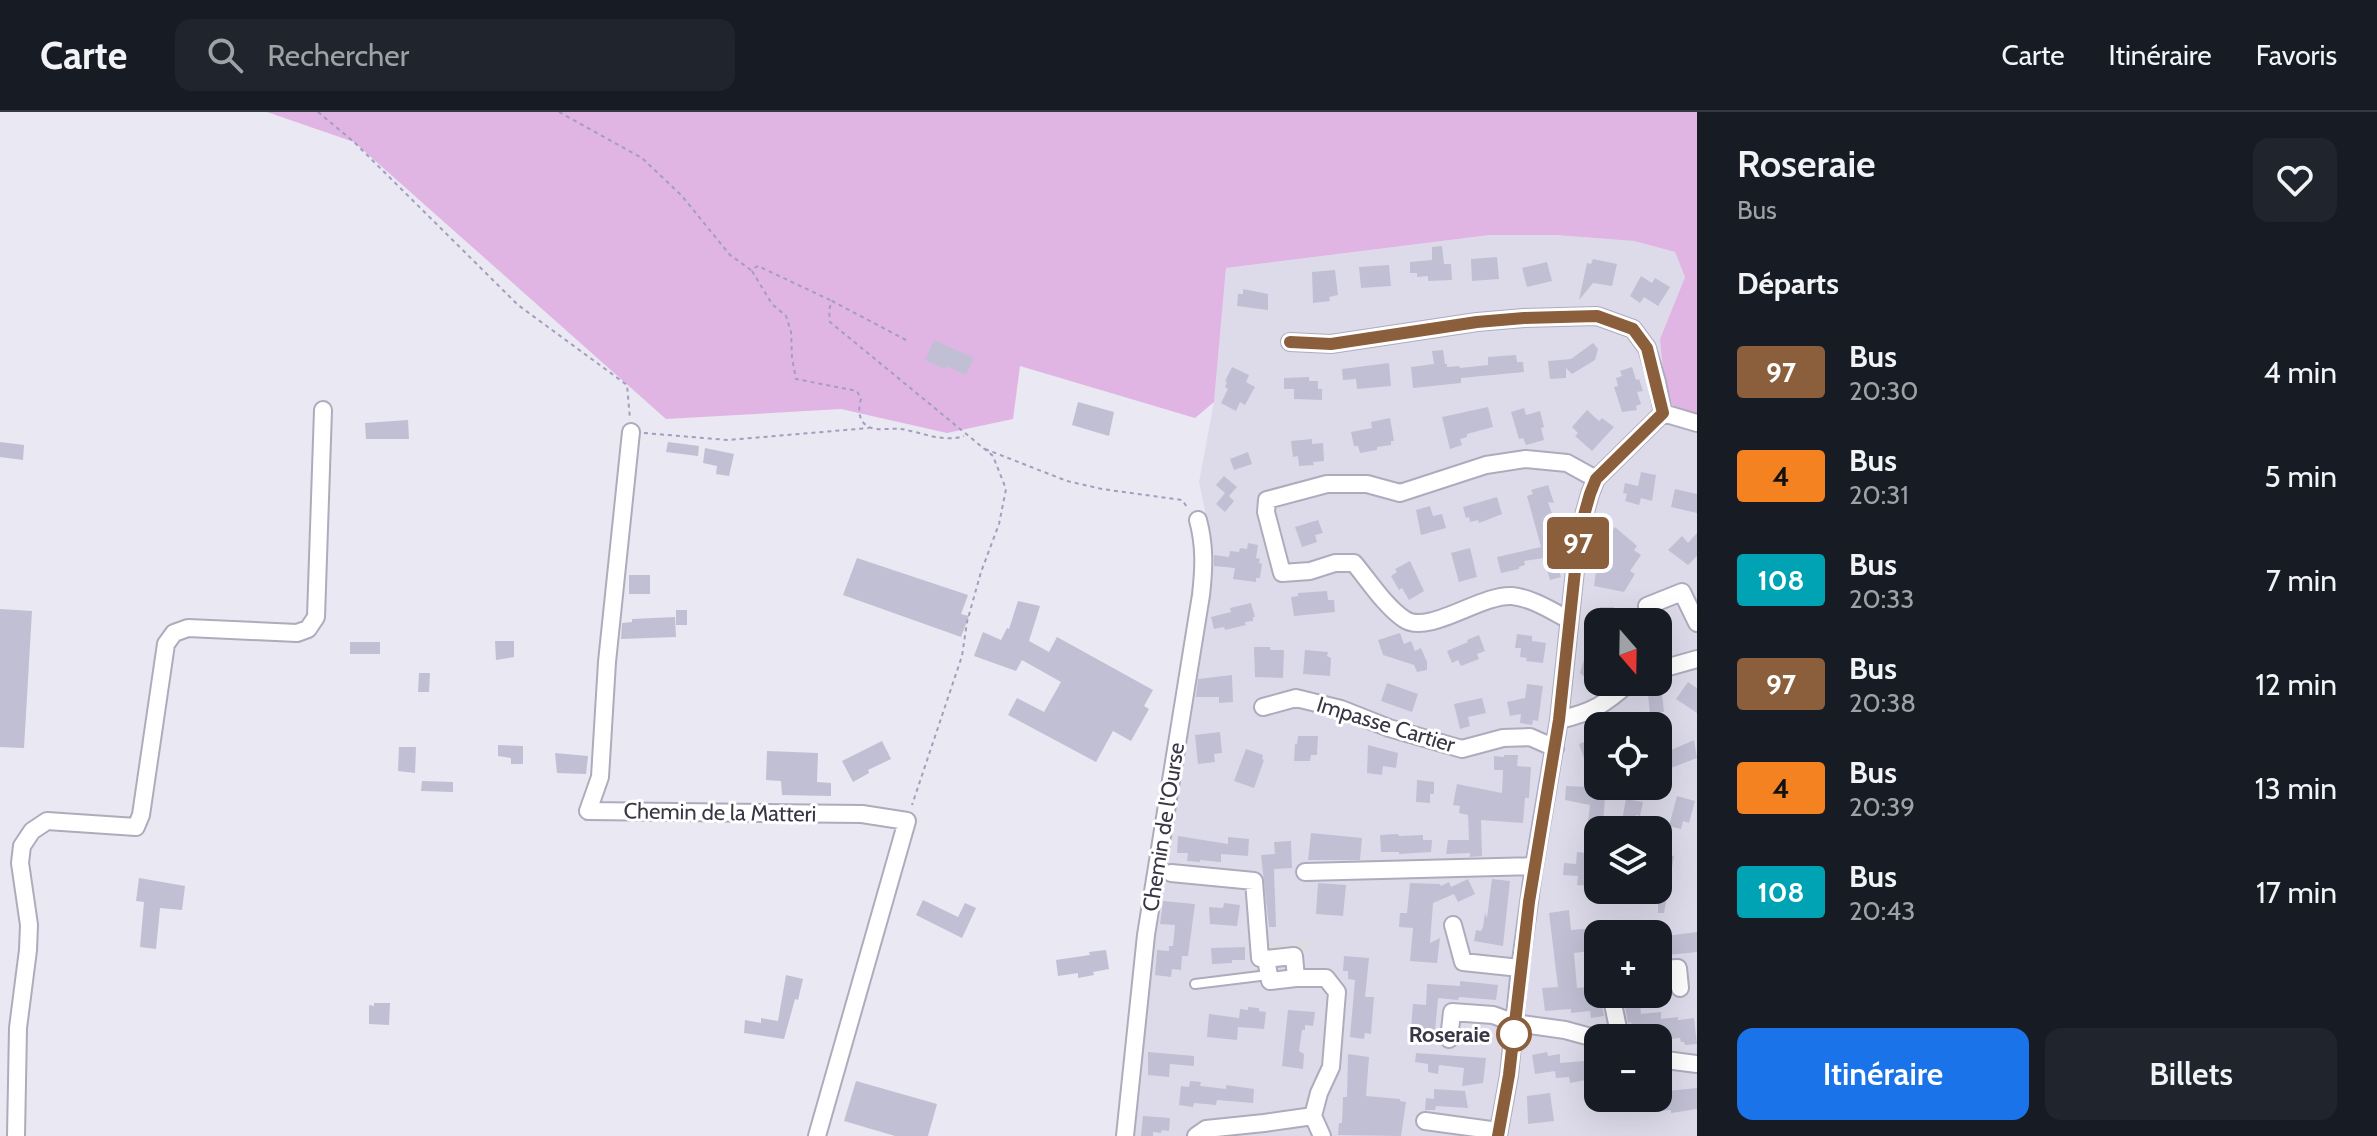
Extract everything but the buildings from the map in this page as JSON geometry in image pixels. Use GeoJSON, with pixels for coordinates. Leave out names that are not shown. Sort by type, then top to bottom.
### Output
{"type":"FeatureCollection","features":[{"type":"Feature","properties":{"kind":"street"},"geometry":{"type":"LineString","coordinates":[[1290,342],[1331,344],[1477,322],[1597,316],[1633,329],[1647,348],[1663,413]]}},
{"type":"Feature","properties":{"kind":"street"},"geometry":{"type":"LineString","coordinates":[[16,1136],[18,1028],[29,925],[20,863],[22,846],[32,831],[47,821],[136,827],[141,815],[166,644],[174,633],[188,628],[297,633],[308,629],[316,617],[323,410]]}},
{"type":"Feature","properties":{"kind":"street"},"geometry":{"type":"LineString","coordinates":[[1663,413],[1697,423]]}},
{"type":"Feature","properties":{"kind":"street"},"geometry":{"type":"LineString","coordinates":[[1425,1121],[1498,1133],[1509,1075],[1534,866],[1559,720],[1579,533],[1596,479],[1663,413]]}},
{"type":"Feature","properties":{"kind":"street","name":"Chemin de la Matteri"},"geometry":{"type":"LineString","coordinates":[[631,432],[607,662],[600,777],[588,811],[862,814],[907,821]]}},
{"type":"Feature","properties":{"kind":"street"},"geometry":{"type":"LineString","coordinates":[[1569,620],[1532,602],[1511,596],[1488,600],[1424,624],[1406,621],[1354,563],[1335,563],[1310,571],[1282,573],[1266,512],[1267,500],[1327,484],[1367,484],[1400,493],[1486,465],[1526,459],[1567,463],[1596,479]]}},
{"type":"Feature","properties":{"kind":"street","name":"Chemin de l'Ourse"},"geometry":{"type":"LineString","coordinates":[[1125,1136],[1146,935],[1201,595],[1205,555],[1198,520]]}},
{"type":"Feature","properties":{"kind":"street"},"geometry":{"type":"LineString","coordinates":[[1647,606],[1682,592],[1697,623]]}},
{"type":"Feature","properties":{"kind":"street"},"geometry":{"type":"LineString","coordinates":[[1672,666],[1697,659]]}},
{"type":"Feature","properties":{"kind":"street"},"geometry":{"type":"LineString","coordinates":[[1559,720],[1590,712],[1614,696]]}},
{"type":"Feature","properties":{"kind":"street","name":"Impasse Cartier"},"geometry":{"type":"LineString","coordinates":[[1263,707],[1296,698],[1341,709],[1389,728],[1462,749],[1503,738],[1530,737],[1555,748]]}},
{"type":"Feature","properties":{"kind":"street"},"geometry":{"type":"LineString","coordinates":[[817,1136],[907,821]]}},
{"type":"Feature","properties":{"kind":"street"},"geometry":{"type":"LineString","coordinates":[[1305,872],[1534,866]]}},
{"type":"Feature","properties":{"kind":"street"},"geometry":{"type":"LineString","coordinates":[[1171,873],[1254,881],[1260,958],[1267,967],[1270,981],[1326,978],[1337,992],[1331,1067],[1313,1116],[1322,1136]]}},
{"type":"Feature","properties":{"kind":"street"},"geometry":{"type":"LineString","coordinates":[[1453,925],[1463,962],[1520,968]]}},
{"type":"Feature","properties":{"kind":"street"},"geometry":{"type":"LineString","coordinates":[[1672,968],[1678,968],[1680,988]]}},
{"type":"Feature","properties":{"kind":"street"},"geometry":{"type":"LineString","coordinates":[[1449,1039],[1452,1012],[1493,1015],[1515,1023],[1584,1035]]}},
{"type":"Feature","properties":{"kind":"street"},"geometry":{"type":"LineString","coordinates":[[1672,1061],[1697,1064]]}},
{"type":"Feature","properties":{"kind":"street"},"geometry":{"type":"LineString","coordinates":[[1196,1136],[1206,1129],[1313,1116]]}},
{"type":"Feature","properties":{"kind":"lane"},"geometry":{"type":"LineString","coordinates":[[1195,984],[1267,967]]}},
{"type":"Feature","properties":{"kind":"path"},"geometry":{"type":"LineString","coordinates":[[318,112],[354,142],[518,305],[627,385],[631,432],[728,440],[869,428],[937,437],[966,435]]}},
{"type":"Feature","properties":{"kind":"path"},"geometry":{"type":"LineString","coordinates":[[559,112],[642,158],[682,196],[730,255],[751,270],[772,304],[786,316],[791,332],[796,379],[857,391],[861,399],[858,407],[862,421],[869,428]]}},
{"type":"Feature","properties":{"kind":"path"},"geometry":{"type":"LineString","coordinates":[[751,270],[758,266],[906,340]]}},
{"type":"Feature","properties":{"kind":"path"},"geometry":{"type":"LineString","coordinates":[[832,301],[830,322],[993,456],[1006,489],[999,524],[967,622],[962,656],[907,821]]}},
{"type":"Feature","properties":{"kind":"path"},"geometry":{"type":"LineString","coordinates":[[982,448],[1067,481],[1182,500],[1198,520]]}},
{"type":"Feature","properties":{"kind":"shaded area"},"geometry":{"type":"Polygon","coordinates":[[[267,112],[1697,112],[1697,415],[1667,408],[1660,339],[1685,277],[1675,252],[1634,241],[1556,235],[1490,235],[1226,268],[1214,402],[1195,418],[1020,366],[1013,419],[947,433],[841,409],[666,419],[354,142],[267,112]]]}},
{"type":"Feature","properties":{"kind":"shaded area"},"geometry":{"type":"Polygon","coordinates":[[[1490,235],[1556,235],[1634,241],[1675,252],[1685,277],[1660,339],[1697,415],[1697,1136],[1129,1136],[1151,929],[1213,549],[1199,482],[1214,402],[1226,268],[1490,235]]]}},
{"type":"Feature","properties":{"kind":"shaded area"},"geometry":{"type":"Polygon","coordinates":[[[1310,941],[1311,951],[1264,954],[1263,945],[1310,941]]]}},
{"type":"Feature","properties":{"kind":"bus line","name":"97"},"geometry":{"type":"LineString","coordinates":[[1290,342],[1331,344],[1477,322],[1597,316],[1633,329],[1647,348],[1657,382],[1663,413],[1596,479],[1579,533],[1559,720],[1533,873],[1509,1075],[1498,1136]]}},
{"type":"Feature","properties":{"kind":"place","name":"Roseraie"},"geometry":{"type":"Point","coordinates":[1514,1034]}}]}
